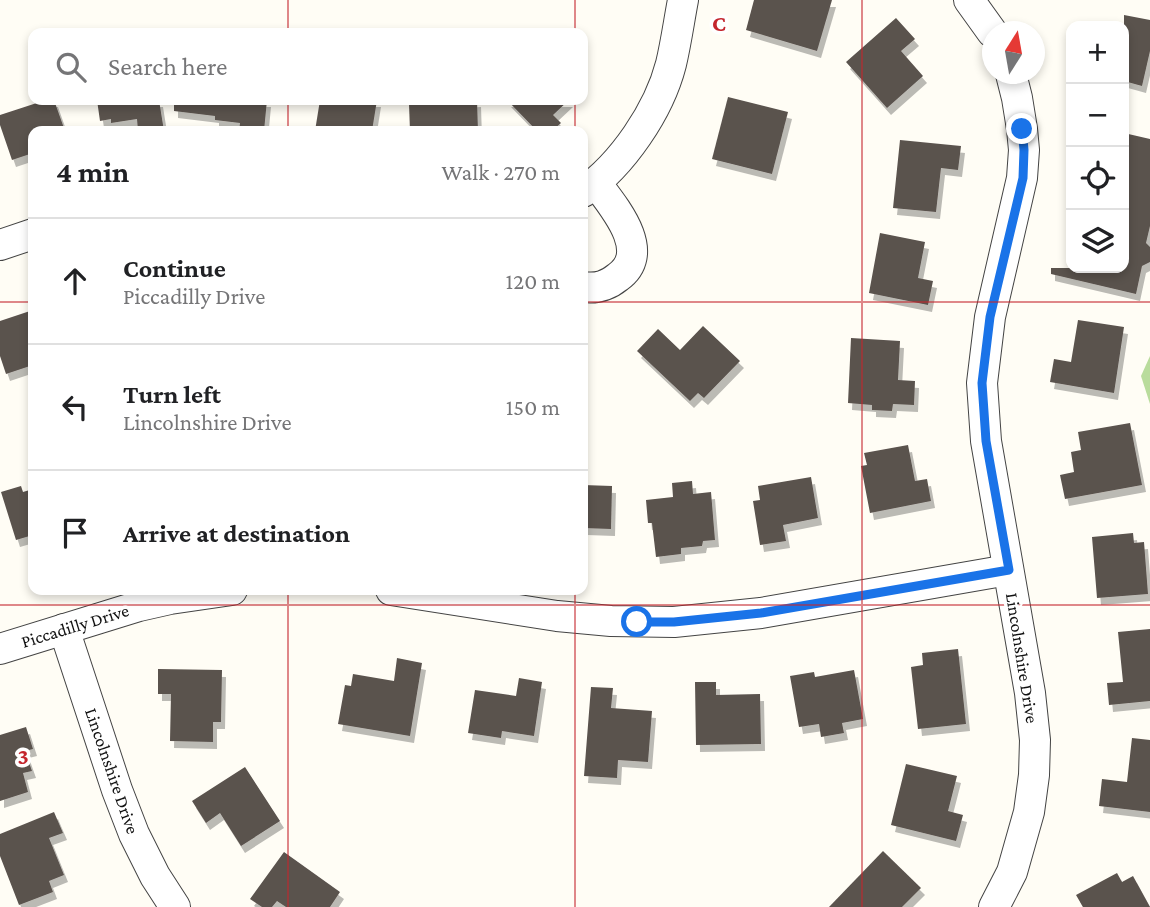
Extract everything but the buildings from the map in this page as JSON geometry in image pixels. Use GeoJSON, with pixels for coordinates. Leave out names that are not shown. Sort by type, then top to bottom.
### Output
{"type":"FeatureCollection","features":[{"type":"Feature","properties":{"kind":"street"},"geometry":{"type":"LineString","coordinates":[[588,288],[594,289],[610,284],[625,272],[632,256],[630,238],[619,214],[589,188],[633,142],[654,107],[671,66],[683,0]]}},
{"type":"Feature","properties":{"kind":"street"},"geometry":{"type":"LineString","coordinates":[[969,0],[984,21]]}},
{"type":"Feature","properties":{"kind":"street","name":"Lincolnshire Drive"},"geometry":{"type":"LineString","coordinates":[[994,907],[1012,872],[1022,842],[1034,775],[1033,718],[986,441],[982,383],[990,317],[1023,178],[1022,129],[1014,84]]}},
{"type":"Feature","properties":{"kind":"street"},"geometry":{"type":"LineString","coordinates":[[0,245],[28,236]]}},
{"type":"Feature","properties":{"kind":"street"},"geometry":{"type":"LineString","coordinates":[[423,595],[557,616],[611,621],[674,622],[761,613],[1009,570]]}},
{"type":"Feature","properties":{"kind":"street","name":"Piccadilly Drive"},"geometry":{"type":"LineString","coordinates":[[0,649],[159,601],[199,595]]}},
{"type":"Feature","properties":{"kind":"street","name":"Lincolnshire Drive"},"geometry":{"type":"LineString","coordinates":[[64,629],[134,834],[143,855],[175,907]]}},
{"type":"Feature","properties":{"kind":"green space"},"geometry":{"type":"Polygon","coordinates":[[[1150,356],[1150,404],[1141,376],[1150,356]]]}},
{"type":"Feature","properties":{"kind":"route"},"geometry":{"type":"LineString","coordinates":[[637,622],[674,622],[761,613],[1009,570],[986,441],[982,383],[990,317],[1023,178],[1022,129]]}}]}
